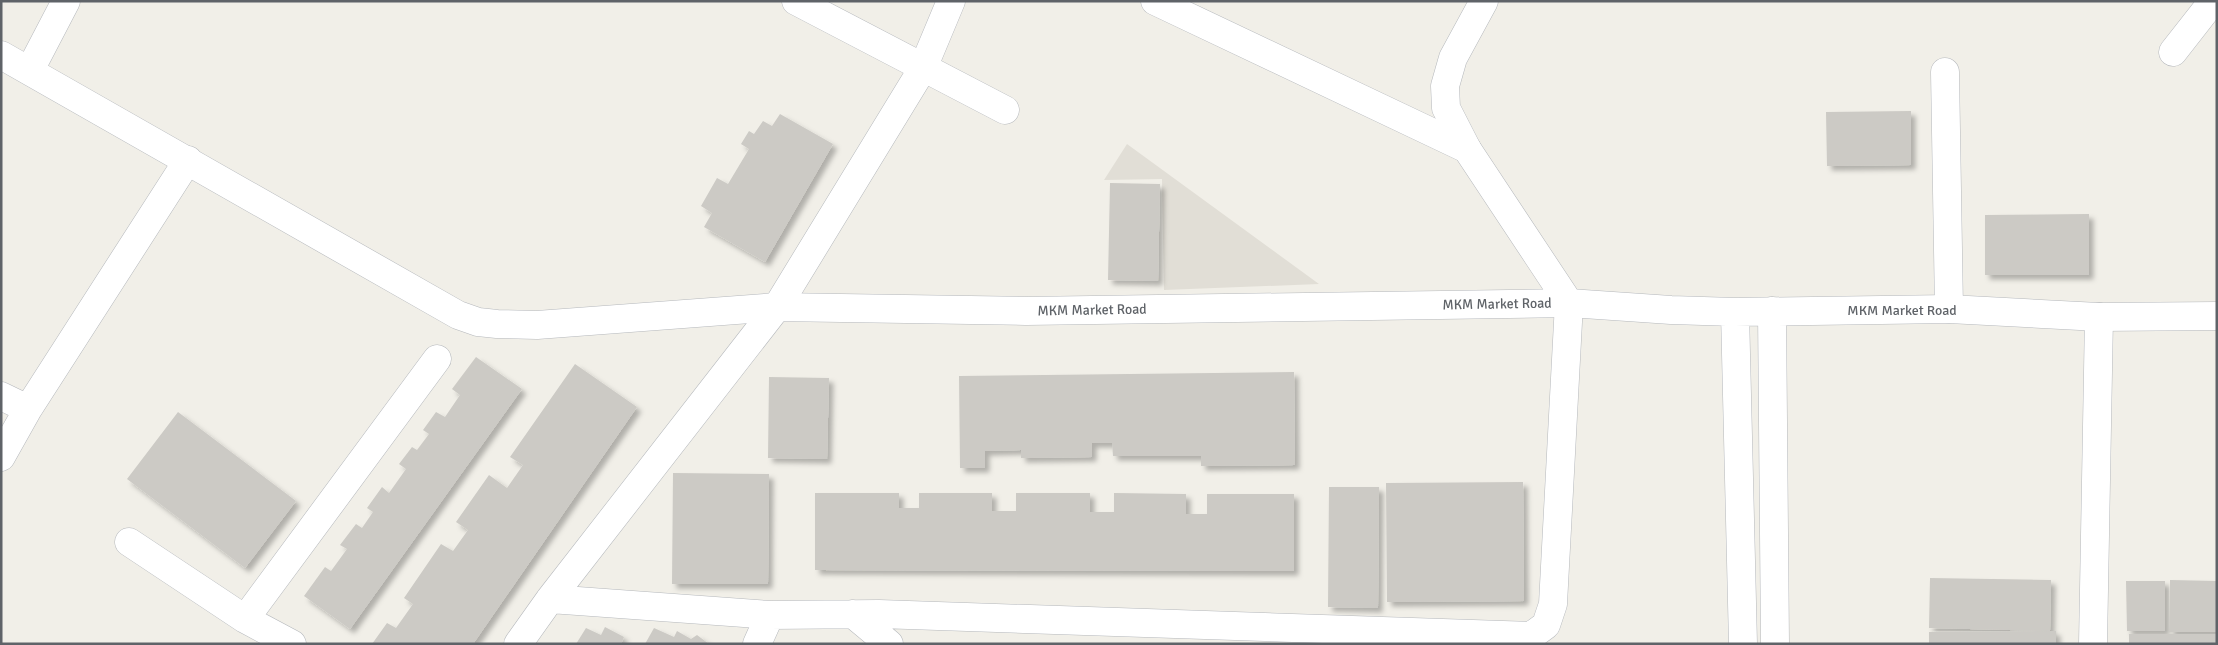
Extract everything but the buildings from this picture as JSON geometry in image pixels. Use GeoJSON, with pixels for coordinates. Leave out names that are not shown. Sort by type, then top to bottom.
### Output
{"type":"FeatureCollection","features":[{"type":"Feature","properties":{"kind":"street"},"geometry":{"type":"LineString","coordinates":[[30,70],[66,1]]}},
{"type":"Feature","properties":{"kind":"street"},"geometry":{"type":"LineString","coordinates":[[796,1],[1005,110]]}},
{"type":"Feature","properties":{"kind":"street"},"geometry":{"type":"LineString","coordinates":[[518,644],[550,599],[777,307],[923,68],[951,1]]}},
{"type":"Feature","properties":{"kind":"street"},"geometry":{"type":"LineString","coordinates":[[1155,1],[1467,149]]}},
{"type":"Feature","properties":{"kind":"street"},"geometry":{"type":"LineString","coordinates":[[550,599],[770,615],[853,614],[1532,636],[1546,625],[1553,604],[1568,303],[1467,149],[1446,108],[1445,86],[1453,58],[1484,1]]}},
{"type":"Feature","properties":{"kind":"street"},"geometry":{"type":"LineString","coordinates":[[2173,52],[2213,1]]}},
{"type":"Feature","properties":{"kind":"street","name":"MKM Market Road"},"geometry":{"type":"LineString","coordinates":[[1,55],[458,315],[478,322],[537,325],[777,307],[1026,311],[1568,303],[1734,312],[1949,309],[2099,316],[2217,316]]}},
{"type":"Feature","properties":{"kind":"street"},"geometry":{"type":"LineString","coordinates":[[1945,72],[1949,309]]}},
{"type":"Feature","properties":{"kind":"street"},"geometry":{"type":"LineString","coordinates":[[1,457],[28,409],[188,160]]}},
{"type":"Feature","properties":{"kind":"street"},"geometry":{"type":"LineString","coordinates":[[1772,311],[1775,644]]}},
{"type":"Feature","properties":{"kind":"street"},"geometry":{"type":"LineString","coordinates":[[1734,312],[1743,644]]}},
{"type":"Feature","properties":{"kind":"street"},"geometry":{"type":"LineString","coordinates":[[2093,644],[2099,316]]}},
{"type":"Feature","properties":{"kind":"street"},"geometry":{"type":"LineString","coordinates":[[245,619],[437,359]]}},
{"type":"Feature","properties":{"kind":"street"},"geometry":{"type":"LineString","coordinates":[[1,396],[28,409]]}},
{"type":"Feature","properties":{"kind":"street"},"geometry":{"type":"LineString","coordinates":[[129,542],[245,619],[292,644]]}},
{"type":"Feature","properties":{"kind":"street"},"geometry":{"type":"LineString","coordinates":[[853,614],[889,644]]}},
{"type":"Feature","properties":{"kind":"street"},"geometry":{"type":"LineString","coordinates":[[757,644],[770,615]]}},
{"type":"Feature","properties":{"kind":"shaded area"},"geometry":{"type":"Polygon","coordinates":[[[1127,144],[1319,284],[1164,290],[1162,179],[1104,180],[1127,144]]]}}]}
